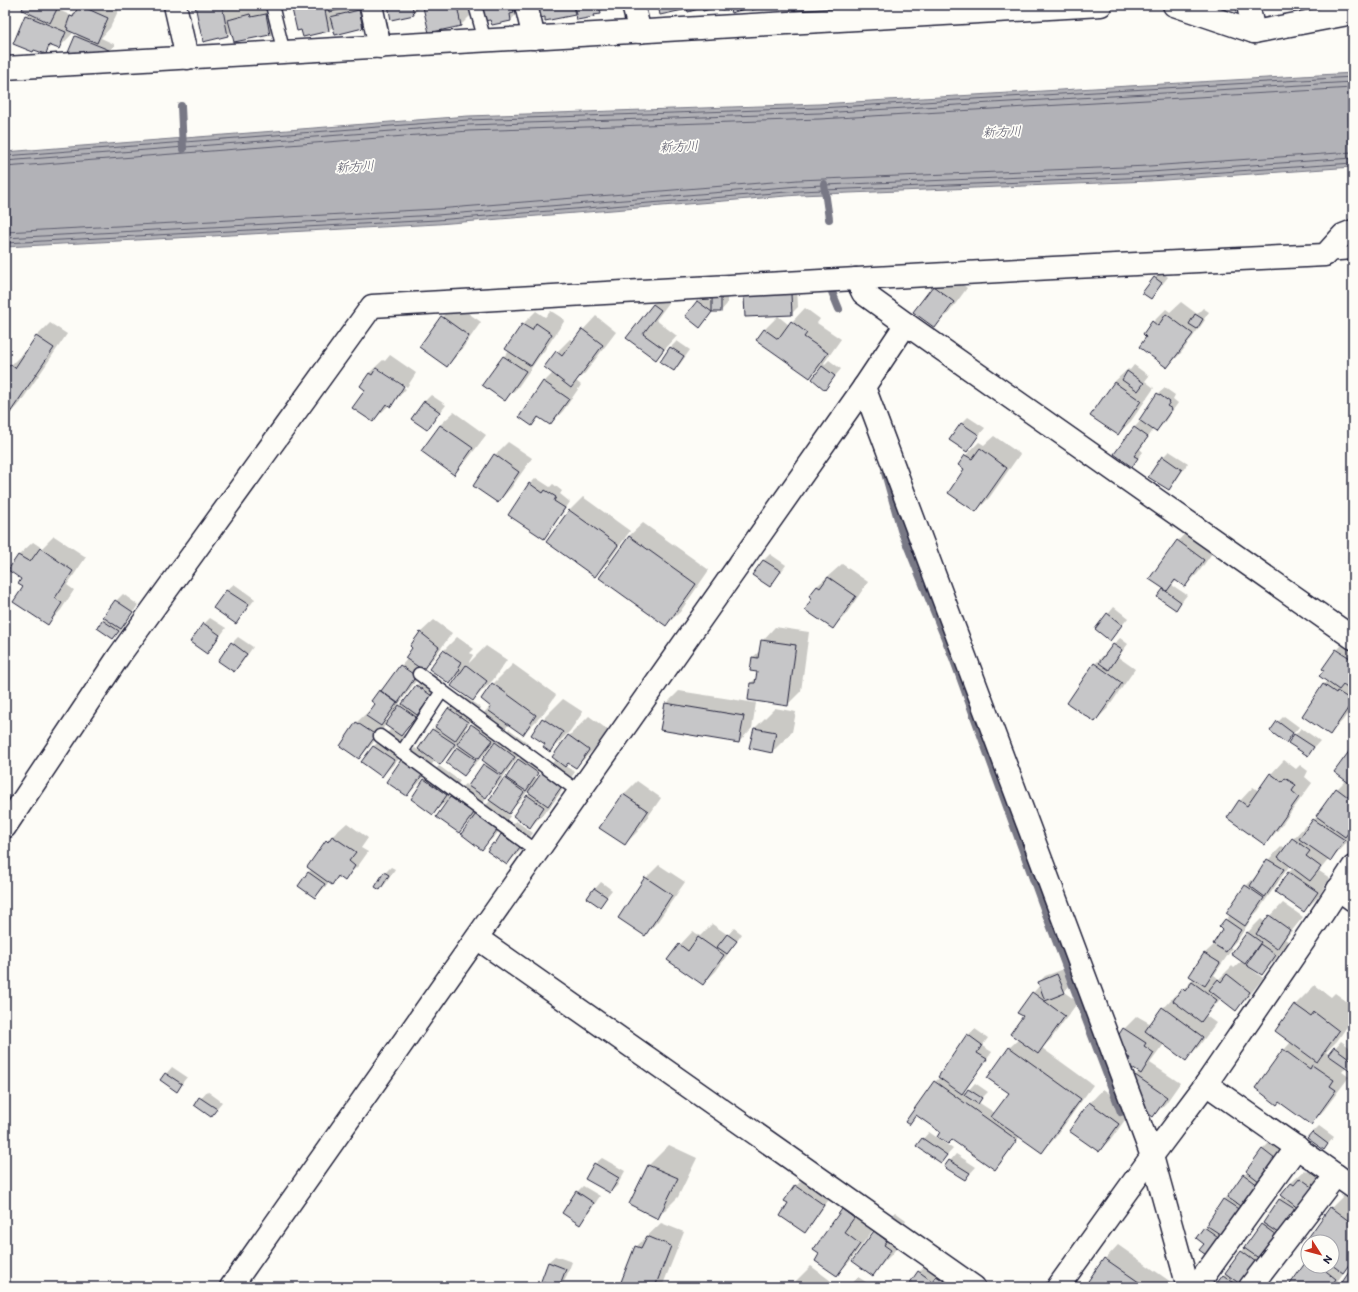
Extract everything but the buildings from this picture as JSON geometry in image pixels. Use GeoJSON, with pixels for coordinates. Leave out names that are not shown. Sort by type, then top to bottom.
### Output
{"type":"FeatureCollection","features":[{"type":"Feature","properties":{"kind":"street"},"geometry":{"type":"LineString","coordinates":[[175,5],[187,58]]}},
{"type":"Feature","properties":{"kind":"street"},"geometry":{"type":"LineString","coordinates":[[371,5],[380,47]]}},
{"type":"Feature","properties":{"kind":"street"},"geometry":{"type":"LineString","coordinates":[[526,5],[534,38]]}},
{"type":"Feature","properties":{"kind":"street"},"geometry":{"type":"LineString","coordinates":[[633,5],[640,32]]}},
{"type":"Feature","properties":{"kind":"street"},"geometry":{"type":"LineString","coordinates":[[5,68],[640,32],[926,10],[1101,5]]}},
{"type":"Feature","properties":{"kind":"street"},"geometry":{"type":"LineString","coordinates":[[1174,5],[1254,32],[1353,13]]}},
{"type":"Feature","properties":{"kind":"street"},"geometry":{"type":"LineString","coordinates":[[1248,5],[1254,32]]}},
{"type":"Feature","properties":{"kind":"street"},"geometry":{"type":"LineString","coordinates":[[5,827],[119,656],[372,306],[1053,268],[1325,255],[1343,235],[1353,231]]}},
{"type":"Feature","properties":{"kind":"street"},"geometry":{"type":"LineString","coordinates":[[856,279],[863,293],[1353,638]]}},
{"type":"Feature","properties":{"kind":"street"},"geometry":{"type":"LineString","coordinates":[[231,1287],[538,852],[906,324]]}},
{"type":"Feature","properties":{"kind":"street"},"geometry":{"type":"LineString","coordinates":[[864,386],[1152,1156],[1188,1287]]}},
{"type":"Feature","properties":{"kind":"street"},"geometry":{"type":"LineString","coordinates":[[1058,1287],[1152,1156],[1346,894],[1353,867]]}},
{"type":"Feature","properties":{"kind":"street"},"geometry":{"type":"LineString","coordinates":[[477,938],[974,1287]]}},
{"type":"Feature","properties":{"kind":"street"},"geometry":{"type":"LineString","coordinates":[[1206,1084],[1345,1181],[1250,1287]]}},
{"type":"Feature","properties":{"kind":"street"},"geometry":{"type":"LineString","coordinates":[[1196,1287],[1297,1147]]}},
{"type":"Feature","properties":{"kind":"lane"},"geometry":{"type":"LineString","coordinates":[[272,5],[284,53]]}},
{"type":"Feature","properties":{"kind":"lane"},"geometry":{"type":"LineString","coordinates":[[475,5],[485,41]]}},
{"type":"Feature","properties":{"kind":"lane"},"geometry":{"type":"LineString","coordinates":[[1325,255],[1353,253]]}},
{"type":"Feature","properties":{"kind":"lane"},"geometry":{"type":"LineString","coordinates":[[420,674],[579,792]]}},
{"type":"Feature","properties":{"kind":"lane"},"geometry":{"type":"LineString","coordinates":[[402,752],[442,691]]}},
{"type":"Feature","properties":{"kind":"lane"},"geometry":{"type":"LineString","coordinates":[[380,736],[538,852]]}},
{"type":"Feature","properties":{"kind":"water","name":"新方川"},"geometry":{"type":"Polygon","coordinates":[[[1353,73],[1353,167],[1150,181],[799,195],[438,224],[5,247],[5,152],[468,116],[819,104],[1353,73]]]}},
{"type":"Feature","properties":{"kind":"waterway"},"geometry":{"type":"LineString","coordinates":[[181,106],[183,149]]}},
{"type":"Feature","properties":{"kind":"waterway"},"geometry":{"type":"LineString","coordinates":[[824,184],[829,219]]}},
{"type":"Feature","properties":{"kind":"waterway"},"geometry":{"type":"LineString","coordinates":[[832,292],[839,309]]}},
{"type":"Feature","properties":{"kind":"waterway"},"geometry":{"type":"LineString","coordinates":[[885,473],[901,530],[953,658],[1044,909],[1121,1112]]}}]}
